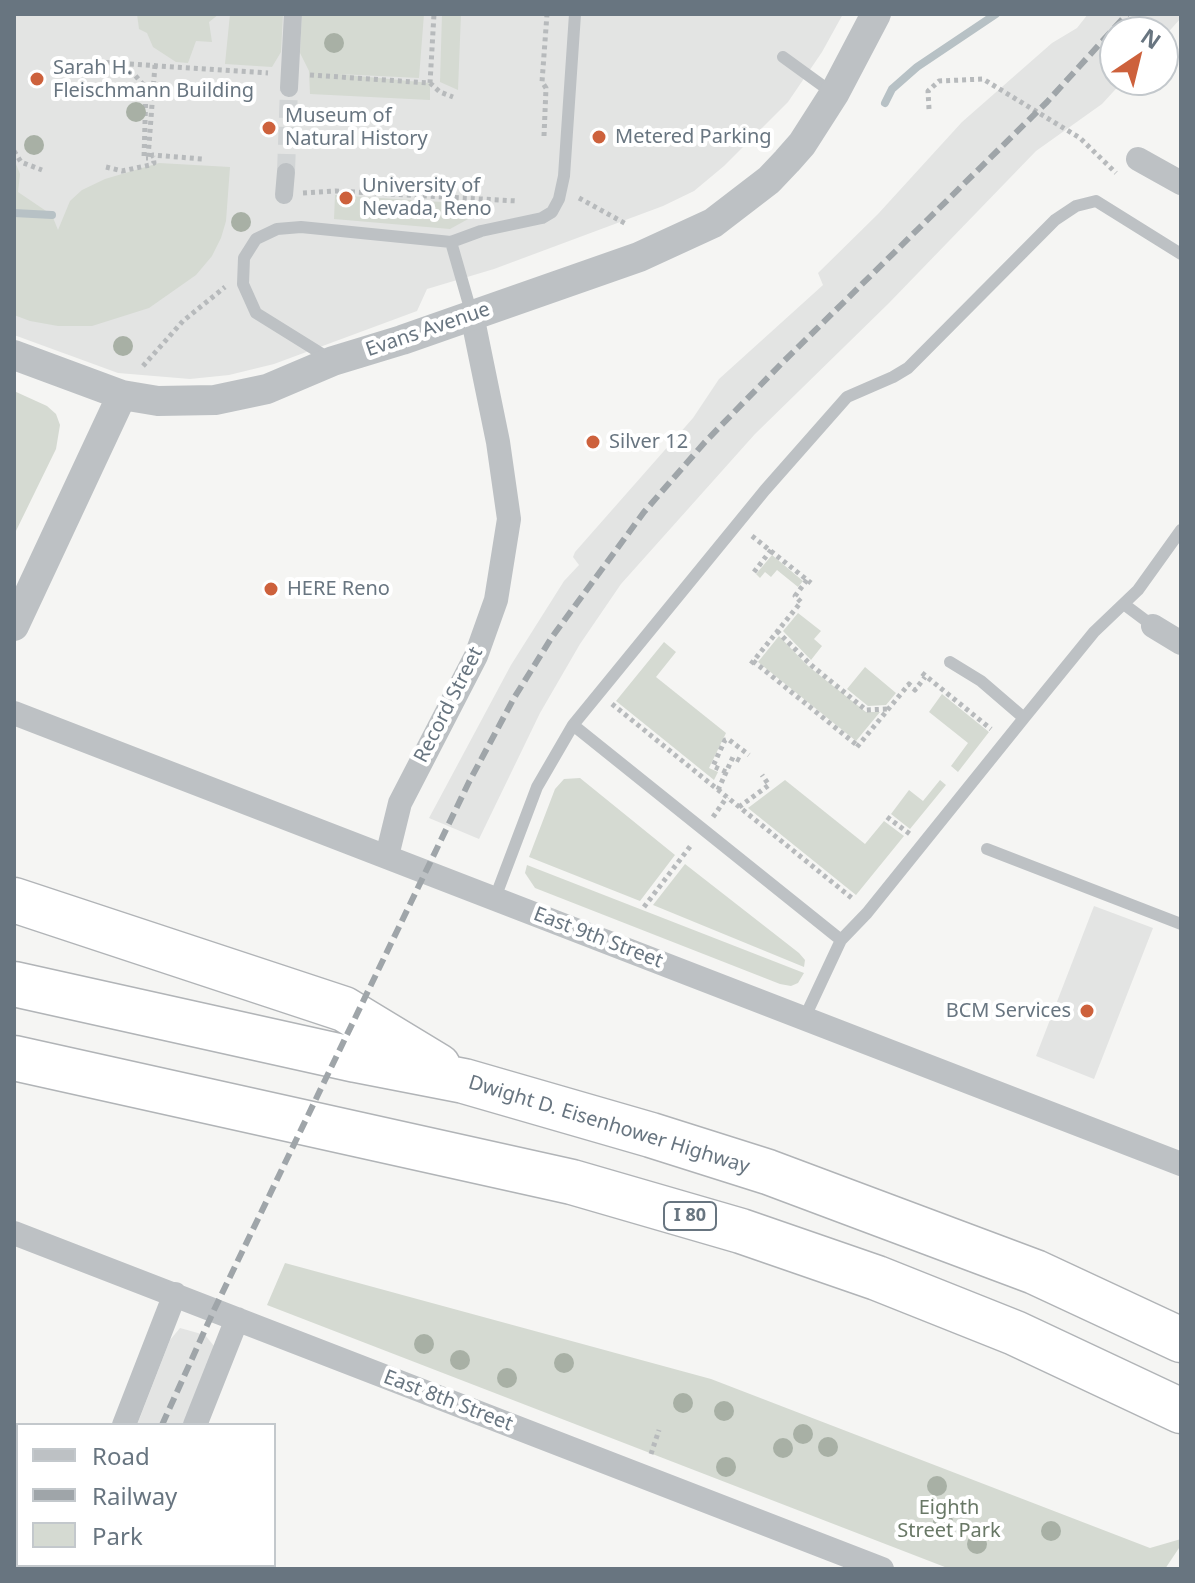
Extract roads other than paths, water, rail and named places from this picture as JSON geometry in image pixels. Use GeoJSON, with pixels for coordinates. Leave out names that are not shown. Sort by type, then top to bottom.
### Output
{"type":"FeatureCollection","features":[{"type":"Feature","properties":{"kind":"highway"},"geometry":{"type":"LineString","coordinates":[[14,900],[344,1009],[464,1081]]}},
{"type":"Feature","properties":{"kind":"highway","name":"Dwight D. Eisenhower Highway"},"geometry":{"type":"LineString","coordinates":[[14,984],[464,1081],[651,1135],[768,1172],[1035,1272],[1181,1340]]}},
{"type":"Feature","properties":{"kind":"highway","name":"I 80"},"geometry":{"type":"LineString","coordinates":[[14,1058],[572,1182],[741,1231],[877,1278],[1015,1333],[1181,1411]]}},
{"type":"Feature","properties":{"kind":"highway"},"geometry":{"type":"LineString","coordinates":[[14,1076],[175,1096]]}},
{"type":"Feature","properties":{"kind":"street"},"geometry":{"type":"LineString","coordinates":[[289,88],[293,14]]}},
{"type":"Feature","properties":{"kind":"street","name":"Evans Avenue"},"geometry":{"type":"LineString","coordinates":[[122,395],[183,402],[267,389],[333,361],[639,257],[713,223],[769,180],[808,135],[834,94],[876,14]]}},
{"type":"Feature","properties":{"kind":"street"},"geometry":{"type":"LineString","coordinates":[[1138,159],[1181,183]]}},
{"type":"Feature","properties":{"kind":"street"},"geometry":{"type":"LineString","coordinates":[[284,195],[286,172]]}},
{"type":"Feature","properties":{"kind":"street","name":"Record Street"},"geometry":{"type":"LineString","coordinates":[[387,856],[400,803],[476,656],[496,600],[509,519],[498,442],[472,315]]}},
{"type":"Feature","properties":{"kind":"street"},"geometry":{"type":"LineString","coordinates":[[14,355],[122,395],[14,626]]}},
{"type":"Feature","properties":{"kind":"street"},"geometry":{"type":"LineString","coordinates":[[1153,626],[1181,643]]}},
{"type":"Feature","properties":{"kind":"street","name":"East 9th Street"},"geometry":{"type":"LineString","coordinates":[[14,713],[1181,1164]]}},
{"type":"Feature","properties":{"kind":"street","name":"East 8th Street"},"geometry":{"type":"LineString","coordinates":[[14,1233],[882,1569]]}},
{"type":"Feature","properties":{"kind":"street"},"geometry":{"type":"LineString","coordinates":[[125,1423],[175,1294]]}},
{"type":"Feature","properties":{"kind":"street"},"geometry":{"type":"LineString","coordinates":[[196,1423],[237,1319]]}},
{"type":"Feature","properties":{"kind":"lane"},"geometry":{"type":"LineString","coordinates":[[333,361],[256,313],[243,284],[244,258],[256,239],[277,229],[301,227],[451,242],[481,231],[542,218],[552,212],[559,199],[564,176],[575,14]]}},
{"type":"Feature","properties":{"kind":"lane"},"geometry":{"type":"LineString","coordinates":[[783,57],[834,94]]}},
{"type":"Feature","properties":{"kind":"lane"},"geometry":{"type":"LineString","coordinates":[[495,898],[537,787],[573,725],[765,490],[847,397],[908,368],[1055,220],[1076,206],[1096,201],[1181,254]]}},
{"type":"Feature","properties":{"kind":"lane"},"geometry":{"type":"LineString","coordinates":[[451,242],[472,315]]}},
{"type":"Feature","properties":{"kind":"lane"},"geometry":{"type":"LineString","coordinates":[[804,1019],[841,940],[1094,632],[1125,605],[1181,530]]}},
{"type":"Feature","properties":{"kind":"lane"},"geometry":{"type":"LineString","coordinates":[[1125,605],[1153,626]]}},
{"type":"Feature","properties":{"kind":"lane"},"geometry":{"type":"LineString","coordinates":[[950,662],[981,681],[1024,718]]}},
{"type":"Feature","properties":{"kind":"lane"},"geometry":{"type":"LineString","coordinates":[[573,725],[841,940]]}},
{"type":"Feature","properties":{"kind":"lane"},"geometry":{"type":"LineString","coordinates":[[987,849],[1181,924]]}},
{"type":"Feature","properties":{"kind":"waterway"},"geometry":{"type":"LineString","coordinates":[[885,103],[892,89],[917,67],[996,14]]}},
{"type":"Feature","properties":{"kind":"waterway"},"geometry":{"type":"LineString","coordinates":[[14,213],[52,215]]}},
{"type":"Feature","properties":{"kind":"tunnel"},"geometry":{"type":"LineString","coordinates":[[286,172],[289,88]]}},
{"type":"Feature","properties":{"kind":"railway"},"geometry":{"type":"LineString","coordinates":[[163,1423],[214,1310],[469,782],[514,698],[552,637],[644,512],[705,442],[1047,102],[1127,14]]}},
{"type":"Feature","properties":{"kind":"place","name":"Sarah H. Fleischmann Building"},"geometry":{"type":"Point","coordinates":[37,79]}},
{"type":"Feature","properties":{"kind":"place","name":"Museum of Natural History"},"geometry":{"type":"Point","coordinates":[269,128]}},
{"type":"Feature","properties":{"kind":"place","name":"Metered Parking"},"geometry":{"type":"Point","coordinates":[599,137]}},
{"type":"Feature","properties":{"kind":"place","name":"University of Nevada, Reno"},"geometry":{"type":"Point","coordinates":[346,198]}},
{"type":"Feature","properties":{"kind":"place","name":"Silver 12"},"geometry":{"type":"Point","coordinates":[593,442]}},
{"type":"Feature","properties":{"kind":"place","name":"HERE Reno"},"geometry":{"type":"Point","coordinates":[271,589]}},
{"type":"Feature","properties":{"kind":"place","name":"BCM Services"},"geometry":{"type":"Point","coordinates":[1087,1011]}},
{"type":"Feature","properties":{"kind":"park label","name":"Eighth Street Park"},"geometry":{"type":"Point","coordinates":[949,1520]}}]}
